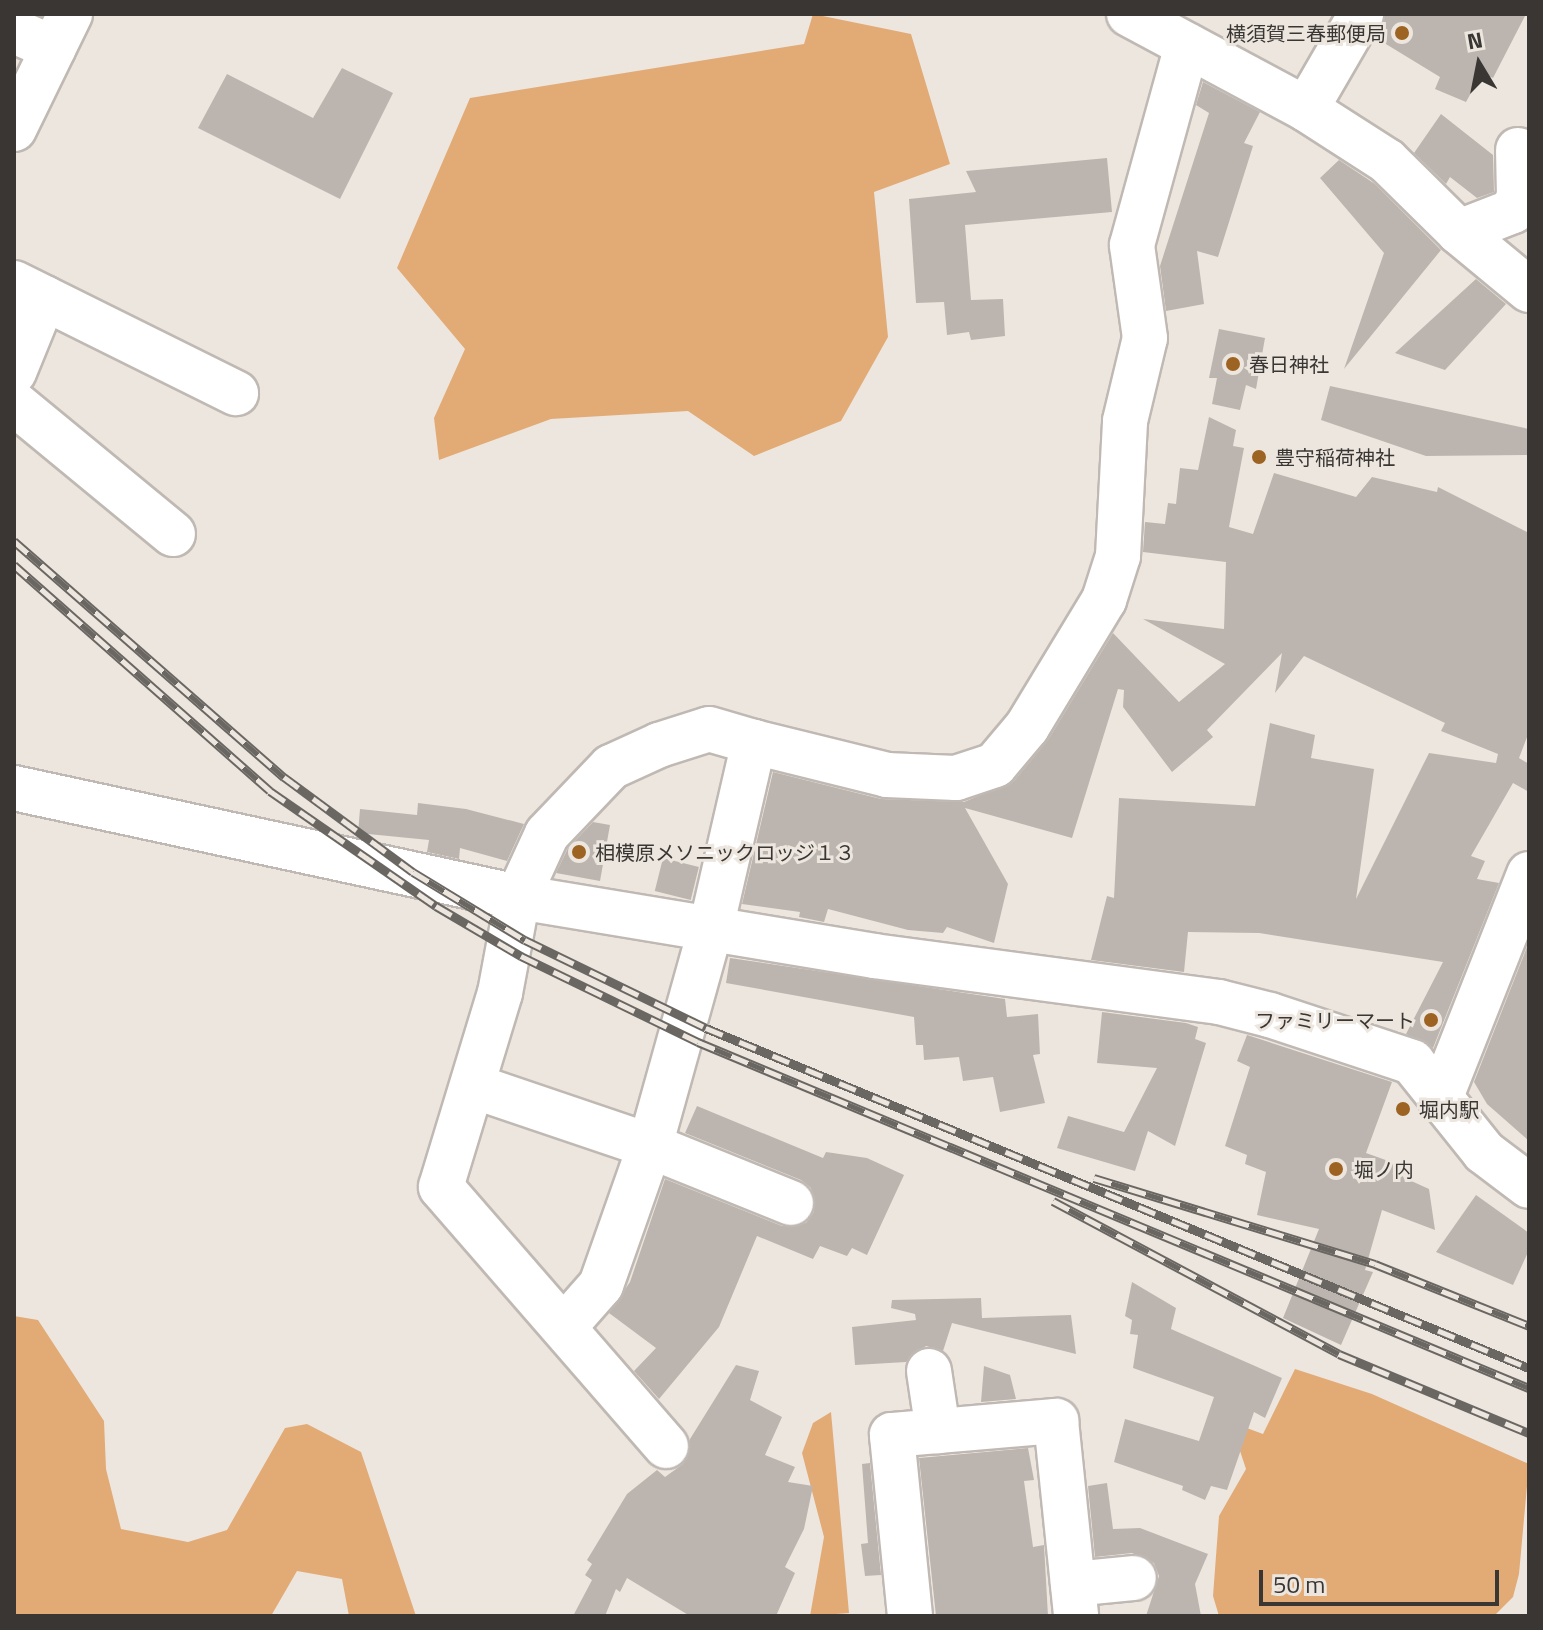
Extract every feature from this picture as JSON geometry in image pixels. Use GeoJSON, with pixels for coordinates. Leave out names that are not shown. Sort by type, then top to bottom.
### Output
{"type":"FeatureCollection","features":[{"type":"Feature","properties":{"kind":"street"},"geometry":{"type":"LineString","coordinates":[[1129,14],[1306,109],[1387,161],[1459,232],[1529,290]]}},
{"type":"Feature","properties":{"kind":"street"},"geometry":{"type":"LineString","coordinates":[[1306,109],[1361,14]]}},
{"type":"Feature","properties":{"kind":"street"},"geometry":{"type":"LineString","coordinates":[[14,129],[45,31]]}},
{"type":"Feature","properties":{"kind":"street"},"geometry":{"type":"LineString","coordinates":[[666,1446],[441,1187],[500,993],[518,897],[547,834],[611,767],[709,729],[887,775],[956,778],[995,765],[1027,727],[1104,600],[1118,556],[1125,421],[1145,338],[1132,245],[1187,45]]}},
{"type":"Feature","properties":{"kind":"street"},"geometry":{"type":"LineString","coordinates":[[1459,232],[1513,211],[1519,196],[1518,150]]}},
{"type":"Feature","properties":{"kind":"street"},"geometry":{"type":"LineString","coordinates":[[14,372],[29,291],[236,393]]}},
{"type":"Feature","properties":{"kind":"street"},"geometry":{"type":"LineString","coordinates":[[14,403],[173,534]]}},
{"type":"Feature","properties":{"kind":"street"},"geometry":{"type":"LineString","coordinates":[[564,1327],[601,1285],[650,1146],[711,928],[754,742]]}},
{"type":"Feature","properties":{"kind":"street"},"geometry":{"type":"LineString","coordinates":[[14,788],[518,897],[1219,1002],[1412,1062],[1484,1152],[1529,1186]]}},
{"type":"Feature","properties":{"kind":"street"},"geometry":{"type":"LineString","coordinates":[[1440,1099],[1529,874]]}},
{"type":"Feature","properties":{"kind":"street"},"geometry":{"type":"LineString","coordinates":[[473,1086],[650,1146],[791,1203]]}},
{"type":"Feature","properties":{"kind":"street"},"geometry":{"type":"LineString","coordinates":[[929,1371],[938,1431]]}},
{"type":"Feature","properties":{"kind":"street"},"geometry":{"type":"LineString","coordinates":[[910,1616],[892,1435],[1056,1421],[1074,1600],[1134,1578]]}},
{"type":"Feature","properties":{"kind":"shaded area"},"geometry":{"type":"Polygon","coordinates":[[[813,14],[911,34],[950,164],[874,192],[888,337],[841,421],[754,456],[688,411],[551,419],[439,460],[434,418],[465,349],[397,268],[470,98],[804,44],[813,14]]]}},
{"type":"Feature","properties":{"kind":"shaded area"},"geometry":{"type":"Polygon","coordinates":[[[14,1316],[38,1320],[104,1421],[106,1469],[121,1529],[188,1542],[227,1530],[285,1428],[307,1424],[361,1452],[416,1616],[349,1616],[342,1579],[297,1571],[271,1616],[14,1616],[14,1316]]]}},
{"type":"Feature","properties":{"kind":"shaded area"},"geometry":{"type":"Polygon","coordinates":[[[1295,1369],[1372,1394],[1529,1464],[1519,1574],[1513,1597],[1494,1616],[1219,1616],[1213,1596],[1219,1516],[1246,1469],[1236,1439],[1244,1427],[1263,1434],[1295,1369]]]}},
{"type":"Feature","properties":{"kind":"shaded area"},"geometry":{"type":"Polygon","coordinates":[[[831,1412],[849,1613],[810,1616],[824,1537],[802,1453],[813,1423],[831,1412]]]}},
{"type":"Feature","properties":{"kind":"building"},"geometry":{"type":"Polygon","coordinates":[[[1386,14],[1526,14],[1493,78],[1482,73],[1466,102],[1435,89],[1440,77],[1376,38],[1386,14]]]}},
{"type":"Feature","properties":{"kind":"building"},"geometry":{"type":"Polygon","coordinates":[[[342,68],[393,93],[340,199],[198,128],[227,74],[313,118],[342,68]]]}},
{"type":"Feature","properties":{"kind":"building"},"geometry":{"type":"Polygon","coordinates":[[[1203,82],[1260,112],[1244,143],[1253,146],[1218,257],[1197,251],[1204,304],[1166,311],[1160,266],[1209,113],[1196,105],[1203,82]]]}},
{"type":"Feature","properties":{"kind":"building"},"geometry":{"type":"Polygon","coordinates":[[[1441,114],[1493,155],[1494,192],[1477,198],[1450,177],[1446,184],[1414,153],[1441,114]]]}},
{"type":"Feature","properties":{"kind":"building"},"geometry":{"type":"Polygon","coordinates":[[[1107,158],[1112,212],[965,225],[971,300],[1003,299],[1005,336],[971,340],[969,332],[947,335],[944,302],[916,303],[909,199],[976,192],[966,171],[1107,158]]]}},
{"type":"Feature","properties":{"kind":"building"},"geometry":{"type":"Polygon","coordinates":[[[1339,160],[1375,184],[1441,250],[1344,369],[1384,253],[1320,178],[1339,160]]]}},
{"type":"Feature","properties":{"kind":"building"},"geometry":{"type":"Polygon","coordinates":[[[1476,279],[1506,304],[1445,370],[1395,353],[1476,279]]]}},
{"type":"Feature","properties":{"kind":"building"},"geometry":{"type":"Polygon","coordinates":[[[1219,329],[1265,338],[1256,389],[1246,385],[1240,410],[1212,404],[1217,378],[1209,378],[1219,329]]]}},
{"type":"Feature","properties":{"kind":"building"},"geometry":{"type":"Polygon","coordinates":[[[1330,386],[1529,429],[1529,455],[1426,456],[1321,420],[1330,386]]]}},
{"type":"Feature","properties":{"kind":"building"},"geometry":{"type":"Polygon","coordinates":[[[1209,417],[1236,430],[1233,446],[1244,448],[1229,527],[1253,534],[1274,473],[1356,497],[1372,477],[1437,492],[1438,487],[1529,533],[1529,732],[1519,758],[1529,764],[1529,792],[1513,783],[1471,856],[1485,861],[1477,879],[1499,883],[1433,1048],[1406,1034],[1443,962],[1259,933],[1188,932],[1184,972],[1091,960],[1107,896],[1114,898],[1119,798],[1255,806],[1270,723],[1315,735],[1311,758],[1374,769],[1356,899],[1429,753],[1496,763],[1498,754],[1441,731],[1445,723],[1304,656],[1275,693],[1282,653],[1207,730],[1213,737],[1172,772],[1123,707],[1124,690],[1118,689],[1072,838],[965,808],[1008,884],[994,943],[947,927],[943,933],[908,930],[828,909],[824,922],[799,917],[800,912],[742,904],[773,772],[881,799],[964,802],[1014,781],[1048,740],[1113,633],[1179,702],[1225,664],[1143,619],[1224,629],[1226,562],[1143,552],[1145,522],[1165,524],[1168,503],[1176,504],[1180,468],[1198,470],[1209,417]]]}},
{"type":"Feature","properties":{"kind":"building"},"geometry":{"type":"Polygon","coordinates":[[[418,803],[466,809],[524,824],[507,861],[460,848],[459,859],[427,852],[429,840],[358,833],[360,809],[417,815],[418,803]]]}},
{"type":"Feature","properties":{"kind":"building","name":"相模原メソニックロッジ１３"},"geometry":{"type":"Polygon","coordinates":[[[593,822],[610,825],[600,881],[556,873],[568,848],[593,822]]]}},
{"type":"Feature","properties":{"kind":"building"},"geometry":{"type":"Polygon","coordinates":[[[663,858],[699,867],[691,900],[655,891],[663,858]]]}},
{"type":"Feature","properties":{"kind":"building"},"geometry":{"type":"Polygon","coordinates":[[[1529,942],[1529,1141],[1487,1104],[1474,1082],[1529,942]]]}},
{"type":"Feature","properties":{"kind":"building"},"geometry":{"type":"Polygon","coordinates":[[[730,958],[1005,999],[1007,1017],[1038,1014],[1040,1054],[1033,1055],[1045,1103],[1000,1112],[993,1077],[963,1081],[959,1057],[924,1060],[923,1045],[916,1045],[914,1017],[726,983],[730,958]]]}},
{"type":"Feature","properties":{"kind":"building"},"geometry":{"type":"Polygon","coordinates":[[[1102,1012],[1186,1023],[1198,1027],[1195,1039],[1206,1043],[1175,1146],[1148,1131],[1135,1171],[1057,1148],[1068,1116],[1124,1132],[1157,1068],[1097,1063],[1102,1012]]]}},
{"type":"Feature","properties":{"kind":"building"},"geometry":{"type":"Polygon","coordinates":[[[1247,1035],[1392,1082],[1366,1153],[1411,1169],[1407,1179],[1429,1189],[1435,1230],[1382,1210],[1365,1270],[1373,1272],[1341,1345],[1283,1318],[1319,1229],[1257,1215],[1266,1172],[1245,1164],[1247,1155],[1225,1146],[1250,1067],[1237,1061],[1247,1035]]]}},
{"type":"Feature","properties":{"kind":"building"},"geometry":{"type":"Polygon","coordinates":[[[697,1106],[823,1158],[826,1152],[867,1158],[904,1175],[867,1255],[852,1248],[847,1256],[820,1246],[813,1259],[757,1236],[719,1327],[659,1399],[634,1371],[656,1348],[609,1313],[630,1282],[665,1179],[782,1226],[806,1223],[814,1212],[811,1188],[801,1180],[685,1133],[697,1106]]]}},
{"type":"Feature","properties":{"kind":"building"},"geometry":{"type":"Polygon","coordinates":[[[1476,1195],[1529,1233],[1529,1250],[1513,1285],[1436,1252],[1476,1195]]]}},
{"type":"Feature","properties":{"kind":"building"},"geometry":{"type":"Polygon","coordinates":[[[1132,1282],[1176,1308],[1171,1329],[1282,1378],[1265,1418],[1254,1412],[1227,1490],[1211,1486],[1205,1500],[1182,1490],[1183,1486],[1114,1462],[1125,1419],[1199,1441],[1214,1397],[1133,1368],[1138,1335],[1130,1334],[1132,1320],[1125,1316],[1132,1282]]]}},
{"type":"Feature","properties":{"kind":"building"},"geometry":{"type":"Polygon","coordinates":[[[981,1298],[982,1318],[1071,1315],[1076,1354],[952,1323],[943,1351],[926,1346],[906,1362],[855,1365],[852,1327],[916,1320],[915,1314],[891,1308],[892,1300],[981,1298]]]}},
{"type":"Feature","properties":{"kind":"building"},"geometry":{"type":"Polygon","coordinates":[[[736,1365],[759,1371],[750,1400],[782,1417],[765,1455],[795,1467],[788,1482],[813,1486],[804,1529],[785,1567],[795,1573],[776,1616],[690,1616],[627,1578],[620,1592],[616,1589],[605,1616],[573,1616],[592,1580],[585,1575],[592,1564],[587,1560],[627,1494],[657,1470],[665,1477],[683,1464],[690,1439],[736,1365]]]}},
{"type":"Feature","properties":{"kind":"building"},"geometry":{"type":"Polygon","coordinates":[[[984,1366],[1010,1375],[1016,1399],[981,1402],[984,1366]]]}},
{"type":"Feature","properties":{"kind":"building"},"geometry":{"type":"Polygon","coordinates":[[[1028,1448],[1034,1480],[1024,1481],[1033,1547],[1044,1545],[1048,1616],[936,1616],[919,1458],[1028,1448]]]}},
{"type":"Feature","properties":{"kind":"building"},"geometry":{"type":"Polygon","coordinates":[[[870,1463],[881,1575],[865,1576],[861,1544],[868,1543],[862,1464],[870,1463]]]}},
{"type":"Feature","properties":{"kind":"building"},"geometry":{"type":"Polygon","coordinates":[[[1107,1483],[1113,1529],[1140,1528],[1208,1554],[1195,1584],[1201,1616],[1146,1616],[1159,1576],[1154,1563],[1132,1553],[1095,1557],[1088,1486],[1107,1483]]]}},
{"type":"Feature","properties":{"kind":"railway"},"geometry":{"type":"LineString","coordinates":[[14,541],[284,777],[413,872],[525,940],[706,1028],[1529,1368]]}},
{"type":"Feature","properties":{"kind":"railway"},"geometry":{"type":"LineString","coordinates":[[14,565],[270,791],[436,906],[521,956],[698,1042],[1529,1388]]}},
{"type":"Feature","properties":{"kind":"railway"},"geometry":{"type":"LineString","coordinates":[[1094,1178],[1375,1264],[1529,1326]]}},
{"type":"Feature","properties":{"kind":"railway"},"geometry":{"type":"LineString","coordinates":[[1053,1201],[1339,1354],[1529,1433]]}},
{"type":"Feature","properties":{"kind":"place","name":"横須賀三春郵便局"},"geometry":{"type":"Point","coordinates":[1402,33]}},
{"type":"Feature","properties":{"kind":"place","name":"春日神社"},"geometry":{"type":"Point","coordinates":[1233,364]}},
{"type":"Feature","properties":{"kind":"place","name":"豊守稲荷神社"},"geometry":{"type":"Point","coordinates":[1259,457]}},
{"type":"Feature","properties":{"kind":"place","name":"相模原メソニックロッジ１３"},"geometry":{"type":"Point","coordinates":[579,852]}},
{"type":"Feature","properties":{"kind":"place","name":"ファミリーマート"},"geometry":{"type":"Point","coordinates":[1431,1020]}},
{"type":"Feature","properties":{"kind":"place","name":"堀内駅"},"geometry":{"type":"Point","coordinates":[1403,1109]}},
{"type":"Feature","properties":{"kind":"place","name":"堀ノ内"},"geometry":{"type":"Point","coordinates":[1336,1169]}}]}
